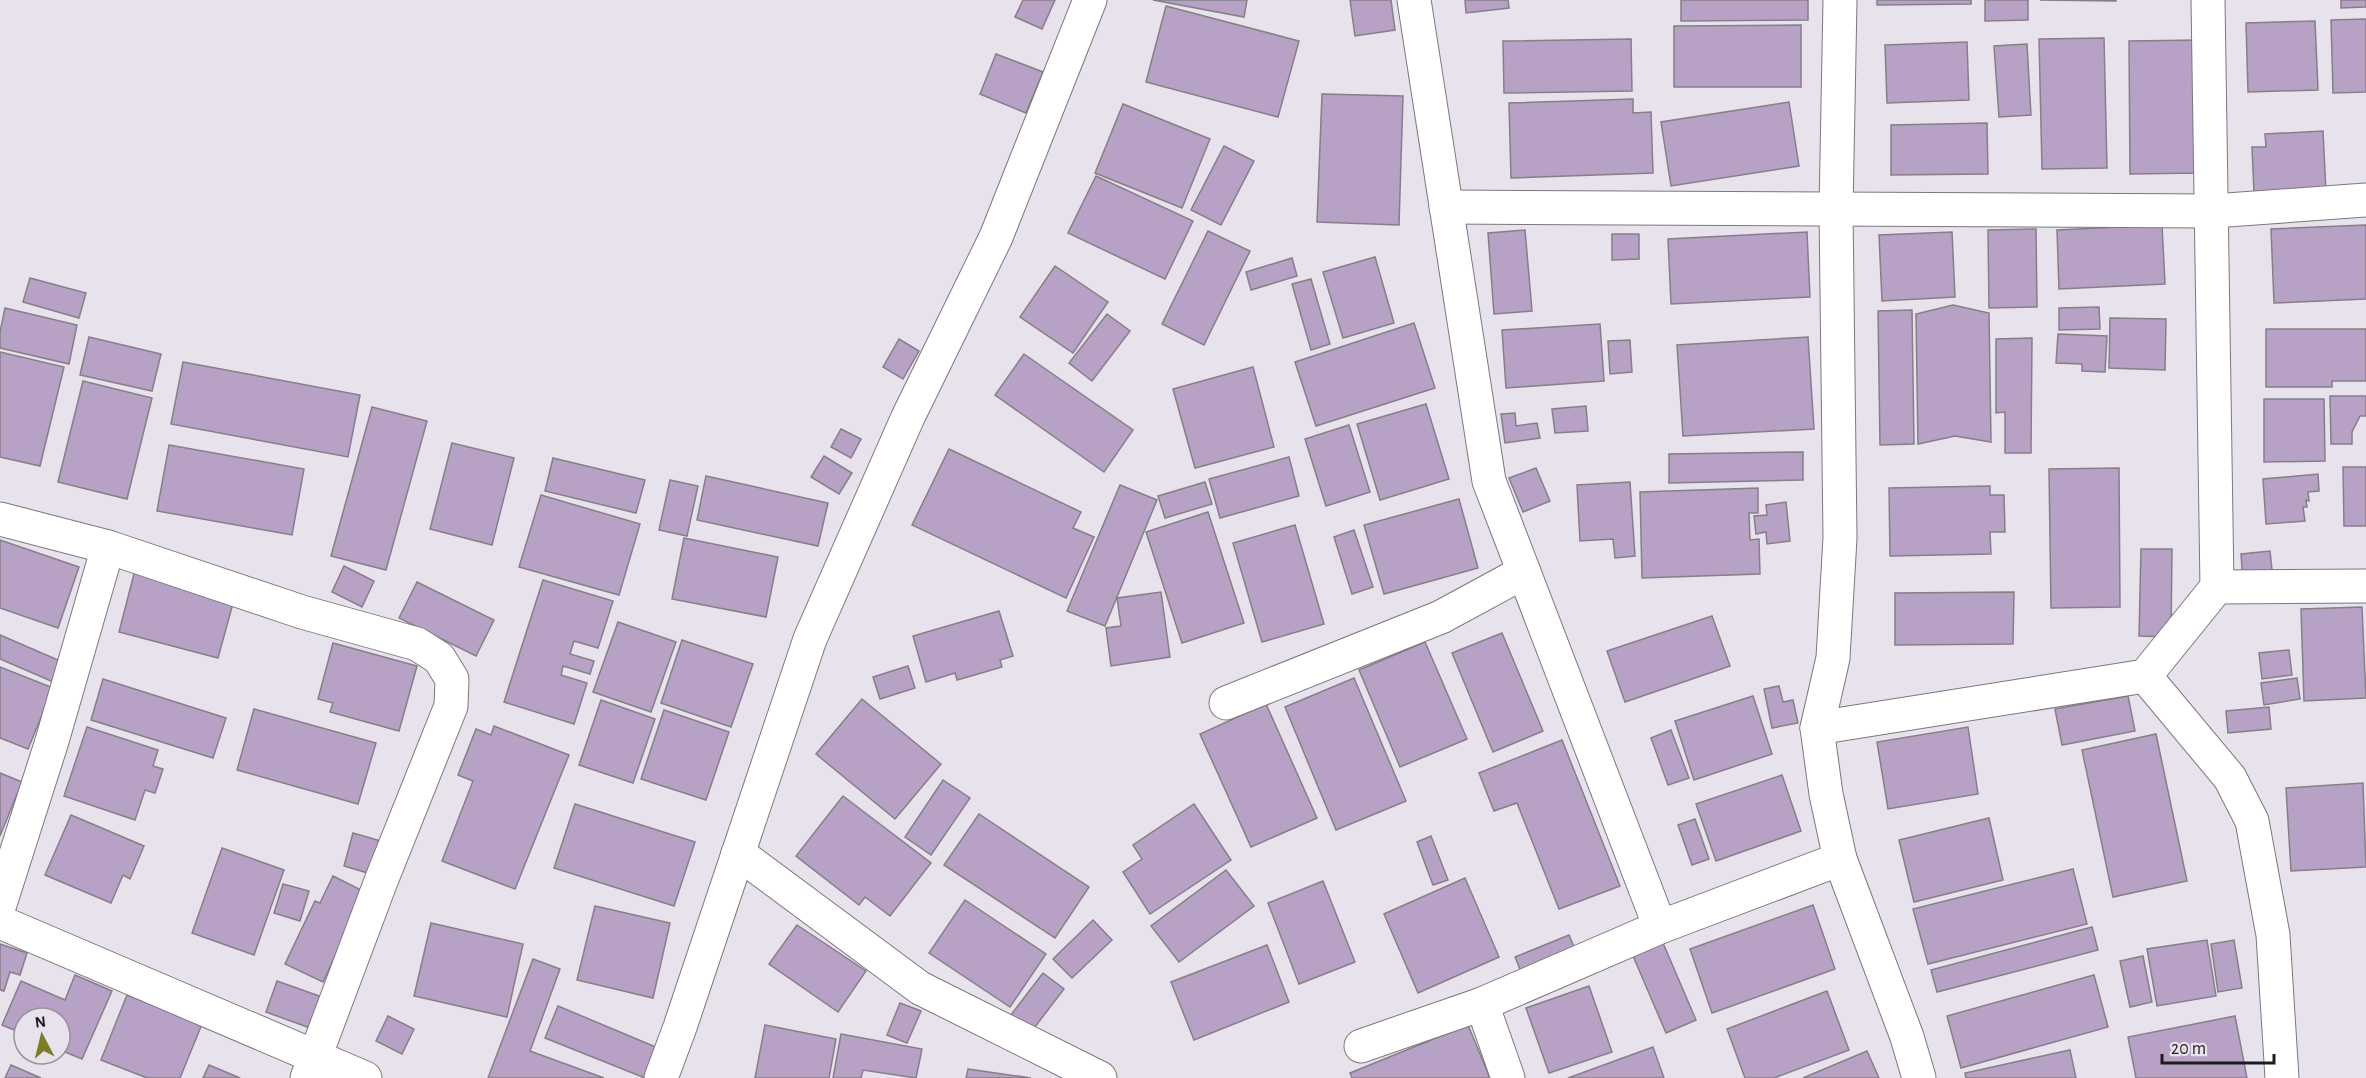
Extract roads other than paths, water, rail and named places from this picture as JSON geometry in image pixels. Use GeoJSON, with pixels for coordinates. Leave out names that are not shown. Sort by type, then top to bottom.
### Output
{"type":"FeatureCollection","features":[{"type":"Feature","properties":{"kind":"street"},"geometry":{"type":"LineString","coordinates":[[661,1078],[810,639],[908,417],[996,237],[1089,0]]}},
{"type":"Feature","properties":{"kind":"street"},"geometry":{"type":"LineString","coordinates":[[1414,0],[1489,481],[1659,927]]}},
{"type":"Feature","properties":{"kind":"street"},"geometry":{"type":"LineString","coordinates":[[1840,0],[1836,210],[1840,538],[1833,658],[1817,728],[1826,794],[1840,859],[1907,1037],[1919,1078]]}},
{"type":"Feature","properties":{"kind":"street"},"geometry":{"type":"LineString","coordinates":[[1817,728],[2145,676],[2217,587],[2208,0]]}},
{"type":"Feature","properties":{"kind":"street"},"geometry":{"type":"LineString","coordinates":[[1446,207],[2213,212],[2366,200]]}},
{"type":"Feature","properties":{"kind":"street"},"geometry":{"type":"LineString","coordinates":[[0,519],[108,547],[302,612],[417,644],[439,658],[452,679],[451,706],[310,1068]]}},
{"type":"Feature","properties":{"kind":"street"},"geometry":{"type":"LineString","coordinates":[[0,904],[52,741],[108,547]]}},
{"type":"Feature","properties":{"kind":"street"},"geometry":{"type":"LineString","coordinates":[[1226,703],[1441,617],[1524,572]]}},
{"type":"Feature","properties":{"kind":"street"},"geometry":{"type":"LineString","coordinates":[[2217,587],[2366,586]]}},
{"type":"Feature","properties":{"kind":"street"},"geometry":{"type":"LineString","coordinates":[[2145,676],[2230,778],[2252,821],[2272,935],[2282,1078]]}},
{"type":"Feature","properties":{"kind":"street"},"geometry":{"type":"LineString","coordinates":[[738,853],[920,988],[1100,1078]]}},
{"type":"Feature","properties":{"kind":"street"},"geometry":{"type":"LineString","coordinates":[[1360,1046],[1482,1004],[1659,927],[1840,859]]}},
{"type":"Feature","properties":{"kind":"street"},"geometry":{"type":"LineString","coordinates":[[0,922],[310,1068],[365,1078]]}},
{"type":"Feature","properties":{"kind":"street"},"geometry":{"type":"LineString","coordinates":[[1482,1004],[1508,1078]]}}]}
